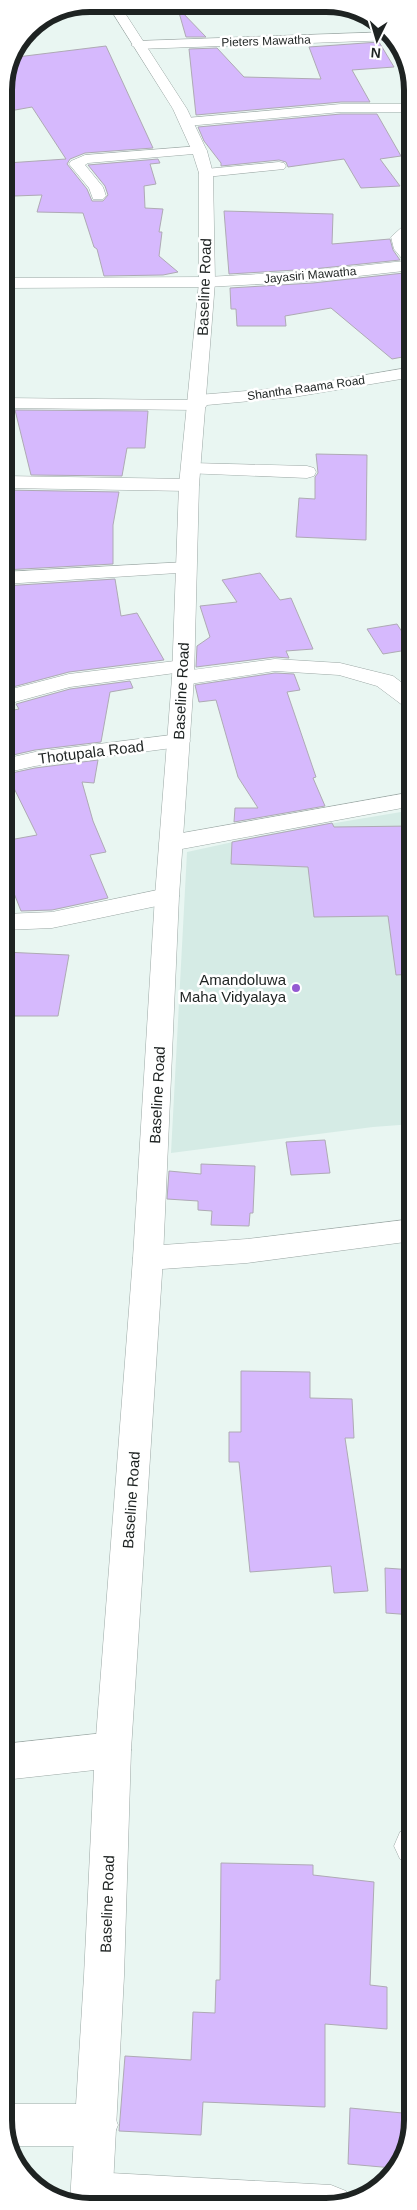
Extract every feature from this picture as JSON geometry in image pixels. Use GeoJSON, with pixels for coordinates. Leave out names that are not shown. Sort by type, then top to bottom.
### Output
{"type":"FeatureCollection","features":[{"type":"Feature","properties":{"kind":"street","name":"Baseline Road"},"geometry":{"type":"LineString","coordinates":[[91,2198],[97,2125],[113,1750],[148,1258],[167,896],[183,672],[190,477],[207,282],[203,162],[187,122],[118,12]]}},
{"type":"Feature","properties":{"kind":"street","name":"Pieters Mawatha"},"geometry":{"type":"LineString","coordinates":[[138,45],[382,36]]}},
{"type":"Feature","properties":{"kind":"street"},"geometry":{"type":"LineString","coordinates":[[187,122],[341,108],[404,108]]}},
{"type":"Feature","properties":{"kind":"street"},"geometry":{"type":"LineString","coordinates":[[98,196],[96,188],[76,164],[85,159],[279,166]]}},
{"type":"Feature","properties":{"kind":"street"},"geometry":{"type":"LineString","coordinates":[[404,233],[399,237],[404,252]]}},
{"type":"Feature","properties":{"kind":"street","name":"Jayasiri Mawatha"},"geometry":{"type":"LineString","coordinates":[[13,284],[207,282],[313,276],[404,264]]}},
{"type":"Feature","properties":{"kind":"street","name":"Shantha Raama Road"},"geometry":{"type":"LineString","coordinates":[[13,403],[198,402],[294,392],[404,374]]}},
{"type":"Feature","properties":{"kind":"street"},"geometry":{"type":"LineString","coordinates":[[13,482],[308,472]]}},
{"type":"Feature","properties":{"kind":"street"},"geometry":{"type":"LineString","coordinates":[[13,578],[186,568]]}},
{"type":"Feature","properties":{"kind":"street"},"geometry":{"type":"LineString","coordinates":[[13,696],[69,682],[275,665],[340,669],[385,680],[404,695]]}},
{"type":"Feature","properties":{"kind":"street","name":"Thotupala Road"},"geometry":{"type":"LineString","coordinates":[[13,764],[35,759],[179,741]]}},
{"type":"Feature","properties":{"kind":"street"},"geometry":{"type":"LineString","coordinates":[[171,843],[404,801]]}},
{"type":"Feature","properties":{"kind":"street"},"geometry":{"type":"LineString","coordinates":[[13,922],[52,920],[167,896]]}},
{"type":"Feature","properties":{"kind":"street"},"geometry":{"type":"LineString","coordinates":[[148,1258],[247,1251],[404,1231]]}},
{"type":"Feature","properties":{"kind":"street"},"geometry":{"type":"LineString","coordinates":[[12,1761],[113,1750]]}},
{"type":"Feature","properties":{"kind":"street"},"geometry":{"type":"LineString","coordinates":[[13,2125],[97,2125]]}},
{"type":"Feature","properties":{"kind":"shaded area","name":"Amandoluwa Maha Vidyalaya"},"geometry":{"type":"Polygon","coordinates":[[[404,812],[404,1125],[171,1153],[187,852],[275,833],[404,812]]]}},
{"type":"Feature","properties":{"kind":"building"},"geometry":{"type":"Polygon","coordinates":[[[179,12],[182,12],[206,37],[186,37],[179,12]]]}},
{"type":"Feature","properties":{"kind":"building"},"geometry":{"type":"Polygon","coordinates":[[[379,42],[394,67],[352,70],[370,102],[341,102],[196,115],[189,49],[217,48],[244,77],[321,79],[309,47],[379,42]]]}},
{"type":"Feature","properties":{"kind":"building"},"geometry":{"type":"Polygon","coordinates":[[[106,46],[153,148],[85,153],[70,159],[67,164],[87,189],[92,201],[103,201],[108,195],[105,186],[88,165],[158,159],[160,163],[150,164],[156,184],[144,186],[145,208],[163,209],[159,232],[162,232],[159,256],[178,272],[163,275],[104,276],[97,249],[94,247],[83,213],[37,212],[42,195],[14,196],[13,163],[66,159],[32,107],[13,110],[15,71],[21,57],[106,46]]]}},
{"type":"Feature","properties":{"kind":"building"},"geometry":{"type":"Polygon","coordinates":[[[341,114],[377,114],[401,156],[380,159],[400,186],[361,188],[344,159],[288,167],[286,162],[279,160],[221,166],[221,163],[204,141],[198,127],[341,114]]]}},
{"type":"Feature","properties":{"kind":"building"},"geometry":{"type":"Polygon","coordinates":[[[224,211],[333,214],[332,244],[390,239],[393,250],[400,260],[313,269],[229,274],[224,211]]]}},
{"type":"Feature","properties":{"kind":"building"},"geometry":{"type":"Polygon","coordinates":[[[404,273],[404,357],[392,359],[331,308],[285,316],[286,326],[237,326],[236,309],[231,309],[230,288],[313,283],[404,273]]]}},
{"type":"Feature","properties":{"kind":"building"},"geometry":{"type":"Polygon","coordinates":[[[15,410],[148,411],[145,448],[127,448],[122,476],[31,475],[15,410]]]}},
{"type":"Feature","properties":{"kind":"building"},"geometry":{"type":"Polygon","coordinates":[[[316,454],[367,455],[366,540],[296,537],[299,498],[315,499],[315,477],[318,473],[316,454]]]}},
{"type":"Feature","properties":{"kind":"building"},"geometry":{"type":"Polygon","coordinates":[[[13,490],[119,492],[113,525],[113,564],[13,570],[13,490]]]}},
{"type":"Feature","properties":{"kind":"building"},"geometry":{"type":"Polygon","coordinates":[[[260,573],[280,600],[291,598],[313,649],[286,651],[289,658],[275,657],[196,667],[197,646],[210,637],[200,606],[237,602],[222,580],[260,573]]]}},
{"type":"Feature","properties":{"kind":"building"},"geometry":{"type":"Polygon","coordinates":[[[115,579],[121,616],[137,613],[164,660],[69,672],[13,687],[13,585],[115,579]]]}},
{"type":"Feature","properties":{"kind":"building"},"geometry":{"type":"Polygon","coordinates":[[[397,624],[404,635],[404,650],[383,654],[367,629],[397,624]]]}},
{"type":"Feature","properties":{"kind":"building"},"geometry":{"type":"Polygon","coordinates":[[[275,673],[294,674],[300,690],[287,692],[316,777],[313,778],[325,806],[234,822],[235,808],[258,808],[238,777],[216,700],[199,702],[195,685],[275,673]]]}},
{"type":"Feature","properties":{"kind":"building"},"geometry":{"type":"Polygon","coordinates":[[[130,681],[133,688],[110,692],[101,742],[35,750],[13,755],[13,710],[19,709],[16,704],[70,689],[130,681]]]}},
{"type":"Feature","properties":{"kind":"building"},"geometry":{"type":"Polygon","coordinates":[[[98,760],[94,783],[82,782],[93,821],[106,852],[90,855],[108,898],[52,910],[21,911],[13,890],[13,839],[37,835],[13,786],[13,773],[98,760]]]}},
{"type":"Feature","properties":{"kind":"building"},"geometry":{"type":"Polygon","coordinates":[[[332,823],[334,827],[404,826],[404,975],[396,975],[388,916],[314,917],[308,867],[231,864],[232,842],[332,823]]]}},
{"type":"Feature","properties":{"kind":"building"},"geometry":{"type":"Polygon","coordinates":[[[13,952],[69,955],[58,1016],[13,1016],[13,952]]]}},
{"type":"Feature","properties":{"kind":"building"},"geometry":{"type":"Polygon","coordinates":[[[325,1140],[330,1173],[291,1175],[286,1142],[325,1140]]]}},
{"type":"Feature","properties":{"kind":"building"},"geometry":{"type":"Polygon","coordinates":[[[201,1164],[255,1166],[253,1213],[250,1213],[249,1226],[211,1225],[212,1211],[198,1210],[198,1201],[167,1199],[169,1171],[201,1174],[201,1164]]]}},
{"type":"Feature","properties":{"kind":"building"},"geometry":{"type":"Polygon","coordinates":[[[241,1371],[310,1372],[310,1398],[352,1399],[354,1438],[345,1438],[368,1591],[334,1593],[331,1566],[250,1572],[239,1462],[229,1462],[229,1432],[241,1432],[241,1371]]]}},
{"type":"Feature","properties":{"kind":"building"},"geometry":{"type":"Polygon","coordinates":[[[385,1568],[404,1569],[404,1614],[386,1613],[385,1568]]]}},
{"type":"Feature","properties":{"kind":"building"},"geometry":{"type":"Polygon","coordinates":[[[221,1863],[313,1865],[313,1875],[374,1882],[370,1985],[387,1987],[387,2029],[325,2024],[325,2107],[203,2102],[201,2135],[119,2131],[125,2056],[191,2060],[193,2012],[215,2013],[216,1980],[220,1980],[221,1863]]]}},
{"type":"Feature","properties":{"kind":"building"},"geometry":{"type":"Polygon","coordinates":[[[350,2108],[404,2113],[403,2134],[399,2149],[388,2168],[348,2164],[350,2108]]]}},
{"type":"Feature","properties":{"kind":"place","name":"Amandoluwa Maha Vidyalaya"},"geometry":{"type":"Point","coordinates":[296,988]}}]}
